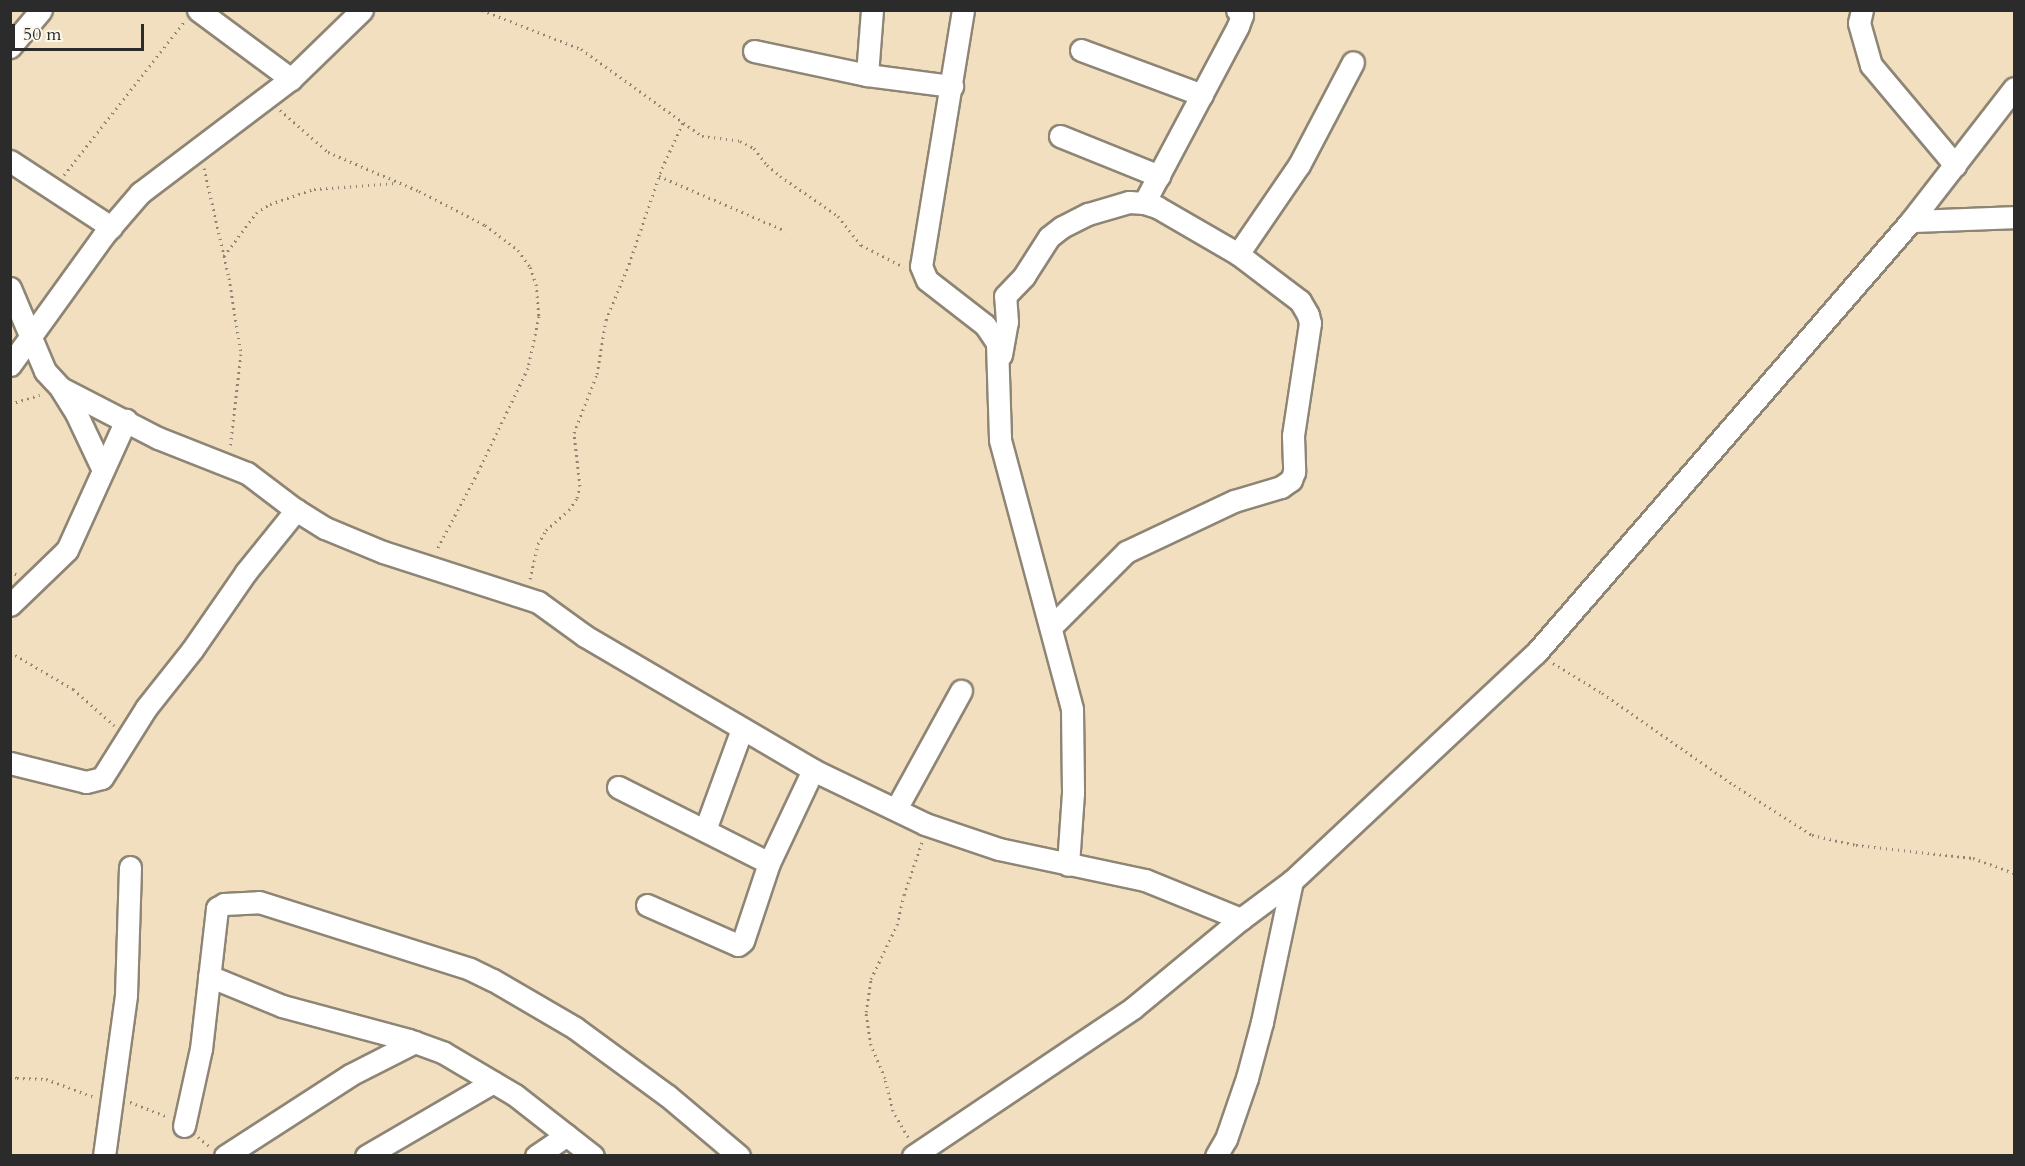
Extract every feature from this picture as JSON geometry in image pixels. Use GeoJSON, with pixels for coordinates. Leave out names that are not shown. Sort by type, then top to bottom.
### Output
{"type":"FeatureCollection","features":[{"type":"Feature","properties":{"kind":"street"},"geometry":{"type":"LineString","coordinates":[[10,47],[41,10]]}},
{"type":"Feature","properties":{"kind":"street"},"geometry":{"type":"LineString","coordinates":[[10,365],[28,336],[111,226],[140,193],[291,79],[362,10]]}},
{"type":"Feature","properties":{"kind":"street"},"geometry":{"type":"LineString","coordinates":[[867,75],[873,10]]}},
{"type":"Feature","properties":{"kind":"street"},"geometry":{"type":"LineString","coordinates":[[963,10],[921,260],[924,276],[993,334],[1000,361]]}},
{"type":"Feature","properties":{"kind":"street"},"geometry":{"type":"LineString","coordinates":[[1144,203],[1238,26],[1242,15],[1237,10]]}},
{"type":"Feature","properties":{"kind":"street"},"geometry":{"type":"LineString","coordinates":[[1862,10],[1859,23],[1871,65],[1955,165]]}},
{"type":"Feature","properties":{"kind":"street"},"geometry":{"type":"LineString","coordinates":[[193,14],[291,79]]}},
{"type":"Feature","properties":{"kind":"street"},"geometry":{"type":"LineString","coordinates":[[1081,50],[1202,95]]}},
{"type":"Feature","properties":{"kind":"street"},"geometry":{"type":"LineString","coordinates":[[754,51],[867,75],[952,86]]}},
{"type":"Feature","properties":{"kind":"street"},"geometry":{"type":"LineString","coordinates":[[1238,254],[1299,165],[1353,62]]}},
{"type":"Feature","properties":{"kind":"street"},"geometry":{"type":"LineString","coordinates":[[916,1153],[1133,1008],[1292,881],[1536,653],[1911,221],[2014,88]]}},
{"type":"Feature","properties":{"kind":"street"},"geometry":{"type":"LineString","coordinates":[[1060,136],[1159,176]]}},
{"type":"Feature","properties":{"kind":"street"},"geometry":{"type":"LineString","coordinates":[[10,161],[111,226]]}},
{"type":"Feature","properties":{"kind":"street"},"geometry":{"type":"LineString","coordinates":[[1051,627],[1126,552],[1234,501],[1281,488],[1291,480],[1294,472],[1293,436],[1310,323],[1308,315],[1300,301],[1238,254],[1157,207],[1144,203],[1129,202],[1088,214],[1062,227],[1050,237],[1024,276],[1005,296],[1007,322],[1000,361],[997,398],[1000,440],[1072,709],[1074,730],[1068,865]]}},
{"type":"Feature","properties":{"kind":"street"},"geometry":{"type":"LineString","coordinates":[[1911,221],[2014,217]]}},
{"type":"Feature","properties":{"kind":"street"},"geometry":{"type":"LineString","coordinates":[[10,288],[28,336],[45,371],[62,390],[76,413],[103,470]]}},
{"type":"Feature","properties":{"kind":"street"},"geometry":{"type":"LineString","coordinates":[[62,390],[159,438],[247,473],[296,510],[348,539],[527,598],[550,609],[585,636],[813,770],[925,824],[999,849],[1145,880],[1242,919]]}},
{"type":"Feature","properties":{"kind":"street"},"geometry":{"type":"LineString","coordinates":[[10,605],[67,550],[126,420]]}},
{"type":"Feature","properties":{"kind":"street"},"geometry":{"type":"LineString","coordinates":[[10,763],[86,782],[99,780],[111,768],[127,736],[162,686],[192,651],[246,572],[296,510]]}},
{"type":"Feature","properties":{"kind":"street"},"geometry":{"type":"LineString","coordinates":[[896,809],[961,691]]}},
{"type":"Feature","properties":{"kind":"street"},"geometry":{"type":"LineString","coordinates":[[705,830],[742,729]]}},
{"type":"Feature","properties":{"kind":"street"},"geometry":{"type":"LineString","coordinates":[[647,905],[738,945],[743,941],[769,863],[813,770]]}},
{"type":"Feature","properties":{"kind":"street"},"geometry":{"type":"LineString","coordinates":[[618,787],[769,863]]}},
{"type":"Feature","properties":{"kind":"street"},"geometry":{"type":"LineString","coordinates":[[104,1155],[126,995],[130,867]]}},
{"type":"Feature","properties":{"kind":"street"},"geometry":{"type":"LineString","coordinates":[[1220,1154],[1250,1066],[1292,881]]}},
{"type":"Feature","properties":{"kind":"street"},"geometry":{"type":"LineString","coordinates":[[184,1126],[201,1049],[217,908],[224,904],[255,902],[470,969],[575,1028],[668,1096],[739,1155]]}},
{"type":"Feature","properties":{"kind":"street"},"geometry":{"type":"LineString","coordinates":[[209,976],[282,1006],[415,1042],[444,1053],[515,1095],[593,1155]]}},
{"type":"Feature","properties":{"kind":"street"},"geometry":{"type":"LineString","coordinates":[[225,1155],[350,1075],[415,1042]]}},
{"type":"Feature","properties":{"kind":"street"},"geometry":{"type":"LineString","coordinates":[[366,1155],[493,1082]]}},
{"type":"Feature","properties":{"kind":"street"},"geometry":{"type":"LineString","coordinates":[[536,1155],[567,1135]]}},
{"type":"Feature","properties":{"kind":"path"},"geometry":{"type":"LineString","coordinates":[[482,10],[581,50],[702,136],[740,141],[754,148],[767,165],[780,176],[804,195],[838,216],[861,245],[924,276]]}},
{"type":"Feature","properties":{"kind":"path"},"geometry":{"type":"LineString","coordinates":[[54,189],[84,146],[193,14]]}},
{"type":"Feature","properties":{"kind":"path"},"geometry":{"type":"LineString","coordinates":[[266,98],[328,152],[399,183],[485,225],[518,250],[530,267],[536,285],[539,316],[528,368],[478,472],[428,566]]}},
{"type":"Feature","properties":{"kind":"path"},"geometry":{"type":"LineString","coordinates":[[527,598],[538,544],[546,530],[570,510],[577,498],[580,486],[574,433],[597,374],[606,320],[629,264],[659,176],[683,123]]}},
{"type":"Feature","properties":{"kind":"path"},"geometry":{"type":"LineString","coordinates":[[197,150],[209,186],[241,354],[227,464]]}},
{"type":"Feature","properties":{"kind":"path"},"geometry":{"type":"LineString","coordinates":[[659,176],[786,231]]}},
{"type":"Feature","properties":{"kind":"path"},"geometry":{"type":"LineString","coordinates":[[224,256],[256,213],[270,204],[315,189],[399,183]]}},
{"type":"Feature","properties":{"kind":"path"},"geometry":{"type":"LineString","coordinates":[[10,404],[62,390]]}},
{"type":"Feature","properties":{"kind":"path"},"geometry":{"type":"LineString","coordinates":[[10,652],[72,689],[127,736]]}},
{"type":"Feature","properties":{"kind":"path"},"geometry":{"type":"LineString","coordinates":[[1536,653],[1602,693],[1734,785],[1812,835],[1856,845],[1973,858],[2014,873]]}},
{"type":"Feature","properties":{"kind":"path"},"geometry":{"type":"LineString","coordinates":[[916,1153],[893,1111],[885,1078],[871,1045],[866,1012],[871,979],[897,925],[904,895],[921,853],[925,824]]}},
{"type":"Feature","properties":{"kind":"path"},"geometry":{"type":"LineString","coordinates":[[10,1074],[17,1078],[52,1081],[110,1103]]}}]}
